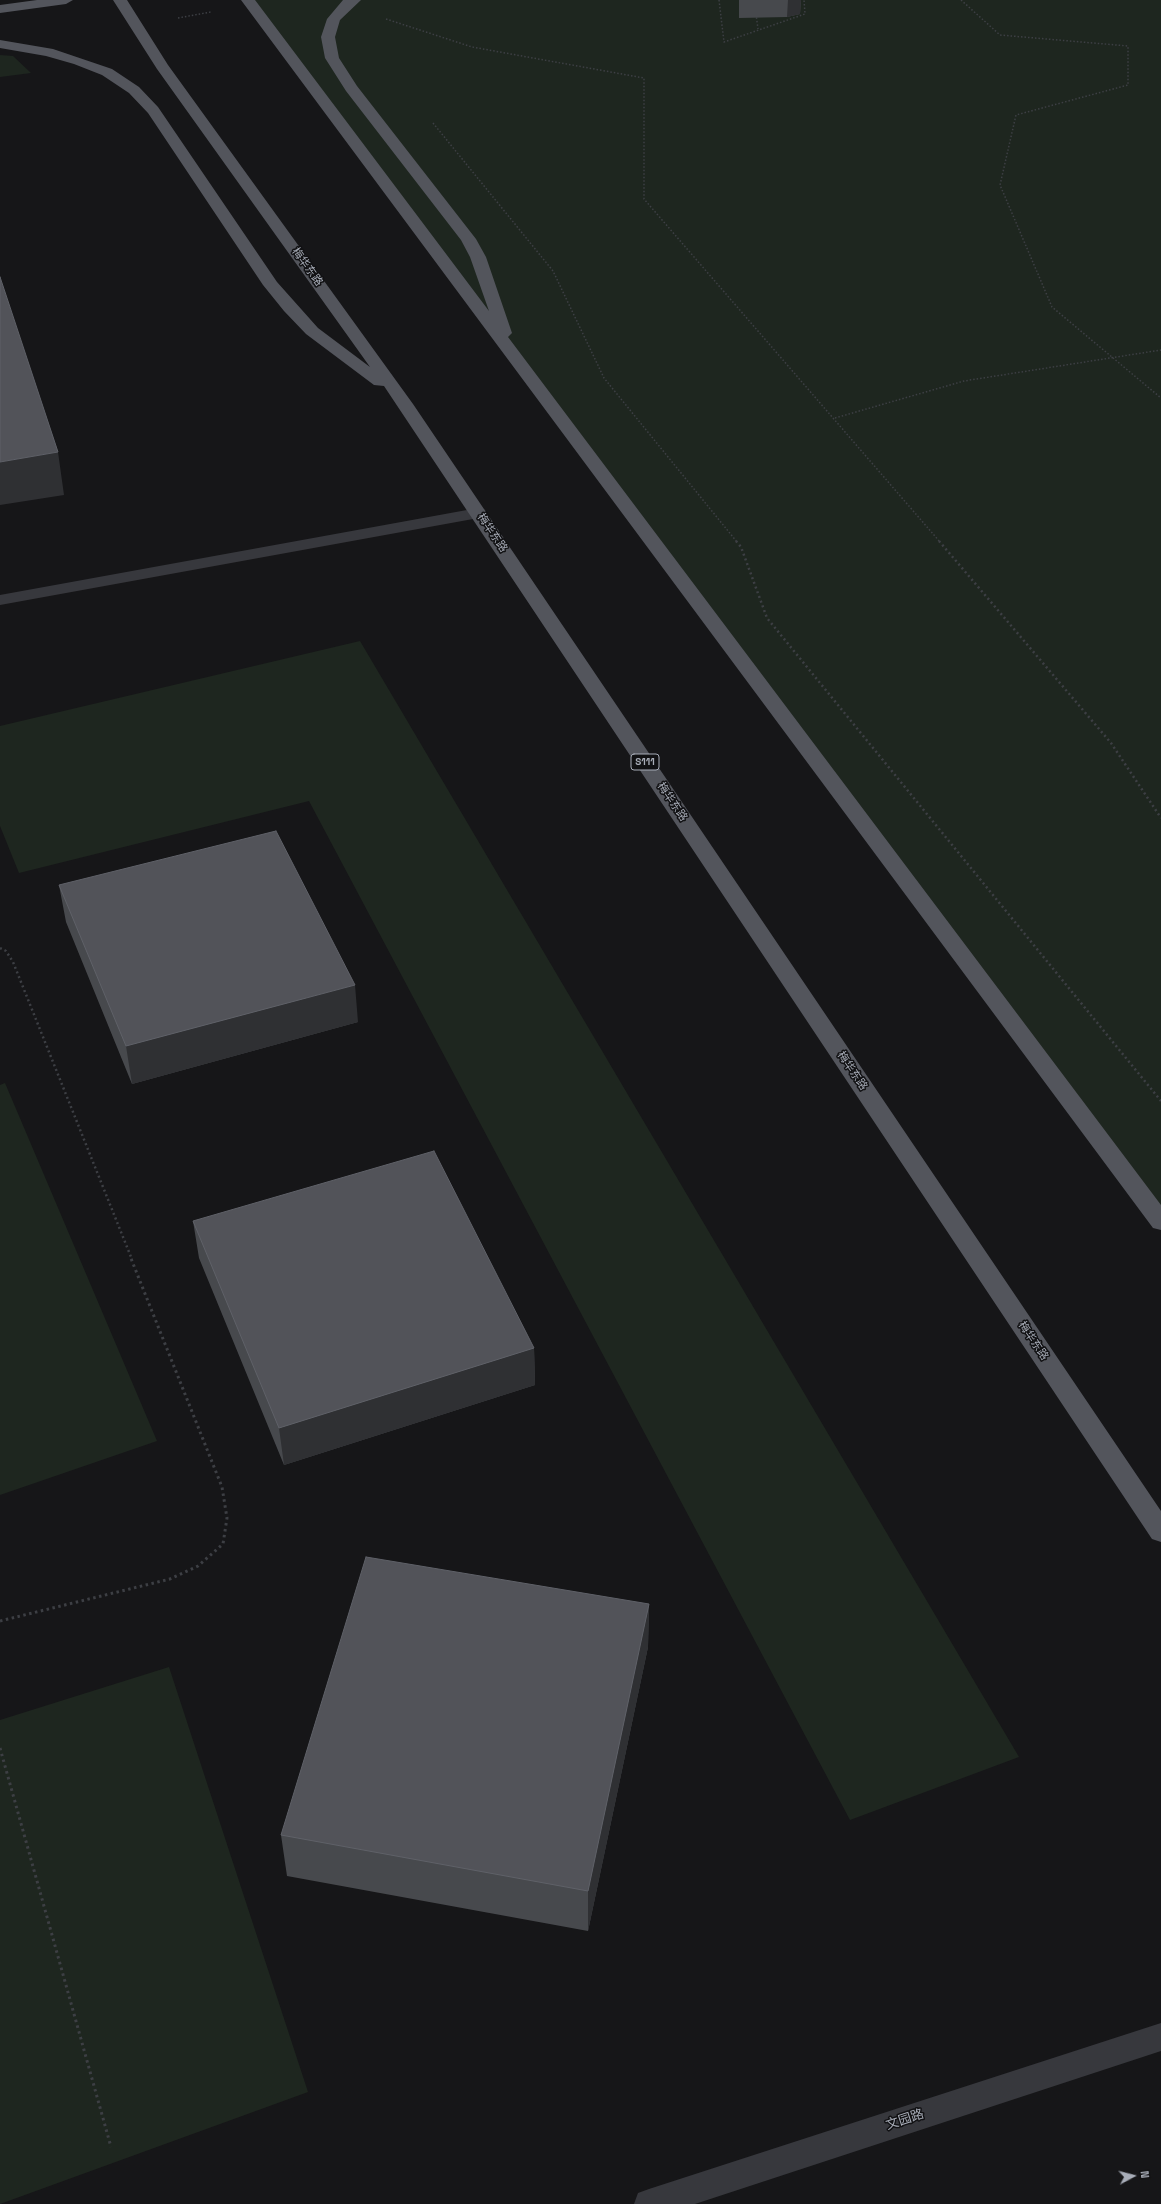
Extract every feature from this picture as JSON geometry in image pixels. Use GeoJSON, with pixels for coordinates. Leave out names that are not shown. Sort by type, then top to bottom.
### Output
{"type":"FeatureCollection","features":[{"type":"Feature","properties":{"kind":"main road"},"geometry":{"type":"LineString","coordinates":[[0,9],[66,0]]}},
{"type":"Feature","properties":{"kind":"main road","name":"梅华东路"},"geometry":{"type":"LineString","coordinates":[[120,0],[162,66],[405,404],[1161,1532]]}},
{"type":"Feature","properties":{"kind":"main road"},"geometry":{"type":"LineString","coordinates":[[248,0],[1161,1222]]}},
{"type":"Feature","properties":{"kind":"main road"},"geometry":{"type":"LineString","coordinates":[[351,2],[334,19],[328,38],[332,58],[351,88],[468,240],[478,257],[498,319],[515,358]]}},
{"type":"Feature","properties":{"kind":"main road"},"geometry":{"type":"LineString","coordinates":[[0,44],[48,52],[79,61],[107,72],[134,90],[153,110],[271,285],[290,308],[312,331],[369,372],[405,404]]}},
{"type":"Feature","properties":{"kind":"street"},"geometry":{"type":"LineString","coordinates":[[0,600],[478,513]]}},
{"type":"Feature","properties":{"kind":"street","name":"文园路"},"geometry":{"type":"LineString","coordinates":[[649,2204],[1161,2037]]}},
{"type":"Feature","properties":{"kind":"path"},"geometry":{"type":"LineString","coordinates":[[719,0],[724,42],[805,14],[804,0]]}},
{"type":"Feature","properties":{"kind":"path"},"geometry":{"type":"LineString","coordinates":[[961,0],[1000,35],[1128,46],[1128,85],[1016,115],[1000,185],[1052,307],[1161,398]]}},
{"type":"Feature","properties":{"kind":"path"},"geometry":{"type":"LineString","coordinates":[[351,2],[380,17],[472,47],[644,78],[644,199],[835,418],[1111,743],[1161,818]]}},
{"type":"Feature","properties":{"kind":"path"},"geometry":{"type":"LineString","coordinates":[[756,12],[758,29]]}},
{"type":"Feature","properties":{"kind":"path"},"geometry":{"type":"LineString","coordinates":[[428,118],[553,271],[604,378],[741,547],[767,618],[1161,1101]]}},
{"type":"Feature","properties":{"kind":"path"},"geometry":{"type":"LineString","coordinates":[[835,418],[964,381],[1161,350]]}},
{"type":"Feature","properties":{"kind":"path"},"geometry":{"type":"LineString","coordinates":[[0,948],[6,952],[13,962],[19,976],[222,1487],[226,1518],[223,1544],[198,1566],[170,1578],[0,1621]]}},
{"type":"Feature","properties":{"kind":"path"},"geometry":{"type":"LineString","coordinates":[[0,1748],[111,2147]]}},
{"type":"Feature","properties":{"kind":"shaded area"},"geometry":{"type":"Polygon","coordinates":[[[248,0],[1161,0],[1161,1221],[248,0]]]}},
{"type":"Feature","properties":{"kind":"shaded area"},"geometry":{"type":"Polygon","coordinates":[[[0,55],[13,56],[31,73],[0,77],[0,55]]]}},
{"type":"Feature","properties":{"kind":"shaded area"},"geometry":{"type":"Polygon","coordinates":[[[360,641],[1019,1757],[850,1820],[309,801],[19,873],[0,826],[0,726],[360,641]]]}},
{"type":"Feature","properties":{"kind":"shaded area"},"geometry":{"type":"Polygon","coordinates":[[[5,1083],[157,1441],[0,1495],[0,1085],[5,1083]]]}},
{"type":"Feature","properties":{"kind":"shaded area"},"geometry":{"type":"Polygon","coordinates":[[[169,1667],[308,2092],[0,2204],[0,1720],[169,1667]]]}},
{"type":"Feature","properties":{"kind":"building"},"geometry":{"type":"Polygon","coordinates":[[[0,277],[58,452],[0,462],[0,277]]]}},
{"type":"Feature","properties":{"kind":"building"},"geometry":{"type":"Polygon","coordinates":[[[276,831],[355,985],[126,1046],[59,885],[276,831]]]}},
{"type":"Feature","properties":{"kind":"building"},"geometry":{"type":"Polygon","coordinates":[[[434,1151],[534,1348],[279,1428],[193,1221],[434,1151]]]}},
{"type":"Feature","properties":{"kind":"building"},"geometry":{"type":"Polygon","coordinates":[[[366,1557],[649,1604],[588,1891],[281,1835],[366,1557]]]}}]}
